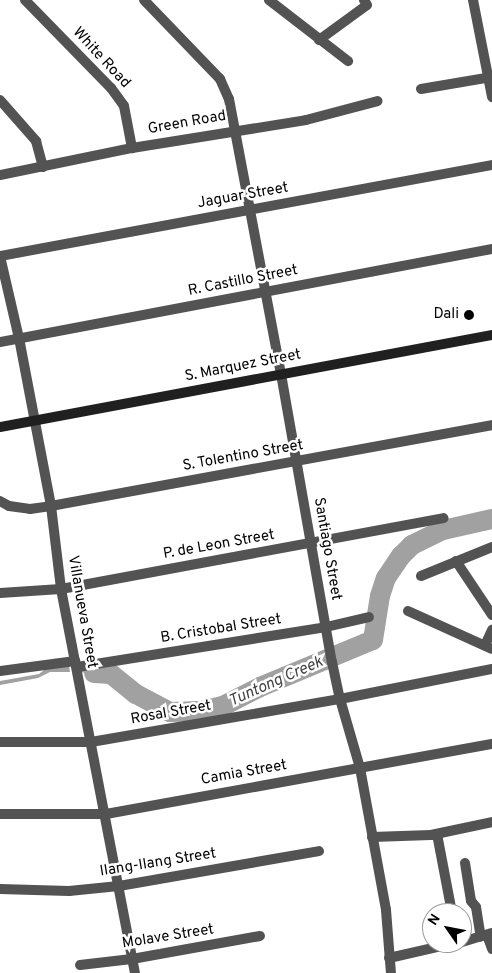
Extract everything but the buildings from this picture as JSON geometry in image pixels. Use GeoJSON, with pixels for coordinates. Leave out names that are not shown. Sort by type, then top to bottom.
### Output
{"type":"FeatureCollection","features":[{"type":"Feature","properties":{"kind":"street","name":"White Road"},"geometry":{"type":"LineString","coordinates":[[25,0],[111,88],[124,106],[132,148]]}},
{"type":"Feature","properties":{"kind":"street","name":"Santiago Street"},"geometry":{"type":"LineString","coordinates":[[144,0],[220,79],[229,99],[281,374],[332,662],[340,699],[360,768],[386,910],[391,973]]}},
{"type":"Feature","properties":{"kind":"street"},"geometry":{"type":"LineString","coordinates":[[269,0],[348,61]]}},
{"type":"Feature","properties":{"kind":"street"},"geometry":{"type":"LineString","coordinates":[[319,40],[367,5],[364,0]]}},
{"type":"Feature","properties":{"kind":"street"},"geometry":{"type":"LineString","coordinates":[[473,0],[490,77],[492,97]]}},
{"type":"Feature","properties":{"kind":"street"},"geometry":{"type":"LineString","coordinates":[[421,88],[490,77]]}},
{"type":"Feature","properties":{"kind":"street"},"geometry":{"type":"LineString","coordinates":[[0,100],[36,141],[43,166]]}},
{"type":"Feature","properties":{"kind":"street","name":"Green Road"},"geometry":{"type":"LineString","coordinates":[[0,175],[132,148],[234,130],[306,120],[378,101]]}},
{"type":"Feature","properties":{"kind":"street","name":"Jaguar Street"},"geometry":{"type":"LineString","coordinates":[[0,256],[492,165]]}},
{"type":"Feature","properties":{"kind":"street","name":"R. Castillo Street"},"geometry":{"type":"LineString","coordinates":[[0,342],[492,249]]}},
{"type":"Feature","properties":{"kind":"street","name":"Villanueva Street"},"geometry":{"type":"LineString","coordinates":[[0,256],[35,420],[51,506],[61,589],[106,814],[135,973]]}},
{"type":"Feature","properties":{"kind":"street","name":"S. Marquez Street"},"geometry":{"type":"LineString","coordinates":[[0,427],[492,336]]}},
{"type":"Feature","properties":{"kind":"street","name":"S. Tolentino Street"},"geometry":{"type":"LineString","coordinates":[[0,502],[9,506],[30,508],[51,506],[492,425]]}},
{"type":"Feature","properties":{"kind":"street","name":"P. de Leon Street"},"geometry":{"type":"LineString","coordinates":[[0,593],[61,589],[443,518]]}},
{"type":"Feature","properties":{"kind":"street"},"geometry":{"type":"LineString","coordinates":[[421,576],[492,547]]}},
{"type":"Feature","properties":{"kind":"street"},"geometry":{"type":"LineString","coordinates":[[456,561],[492,615]]}},
{"type":"Feature","properties":{"kind":"street"},"geometry":{"type":"LineString","coordinates":[[408,611],[488,647],[492,630]]}},
{"type":"Feature","properties":{"kind":"street","name":"B. Cristobal Street"},"geometry":{"type":"LineString","coordinates":[[0,671],[77,668],[326,627],[369,617]]}},
{"type":"Feature","properties":{"kind":"street","name":"Rosal Street"},"geometry":{"type":"LineString","coordinates":[[0,742],[91,742],[340,699],[492,669]]}},
{"type":"Feature","properties":{"kind":"street","name":"Camia Street"},"geometry":{"type":"LineString","coordinates":[[0,814],[106,814],[492,744]]}},
{"type":"Feature","properties":{"kind":"street"},"geometry":{"type":"LineString","coordinates":[[372,836],[437,834],[492,822]]}},
{"type":"Feature","properties":{"kind":"street"},"geometry":{"type":"LineString","coordinates":[[437,834],[450,903]]}},
{"type":"Feature","properties":{"kind":"street","name":"Ilang-Ilang Street"},"geometry":{"type":"LineString","coordinates":[[0,889],[69,891],[118,886],[319,851]]}},
{"type":"Feature","properties":{"kind":"street"},"geometry":{"type":"LineString","coordinates":[[464,863],[471,901],[476,907],[492,949]]}},
{"type":"Feature","properties":{"kind":"street"},"geometry":{"type":"LineString","coordinates":[[472,939],[487,935]]}},
{"type":"Feature","properties":{"kind":"street","name":"Molave Street"},"geometry":{"type":"LineString","coordinates":[[80,965],[132,959],[260,936]]}},
{"type":"Feature","properties":{"kind":"street"},"geometry":{"type":"LineString","coordinates":[[389,958],[422,950]]}},
{"type":"Feature","properties":{"kind":"shaded area"},"geometry":{"type":"Polygon","coordinates":[[[69,665],[70,672],[50,672],[38,678],[0,685],[0,681],[39,674],[48,667],[69,665]]]}},
{"type":"Feature","properties":{"kind":"waterway","name":"Tuntong Creek"},"geometry":{"type":"LineString","coordinates":[[94,673],[111,674],[136,694],[170,712],[201,711],[223,706],[260,687],[373,640],[380,596],[386,578],[401,556],[412,545],[443,530],[492,519]]}},
{"type":"Feature","properties":{"kind":"waterway","name":"Tuntong Creek"},"geometry":{"type":"LineString","coordinates":[[81,670],[94,673]]}},
{"type":"Feature","properties":{"kind":"place","name":"Dali"},"geometry":{"type":"Point","coordinates":[469,315]}}]}
